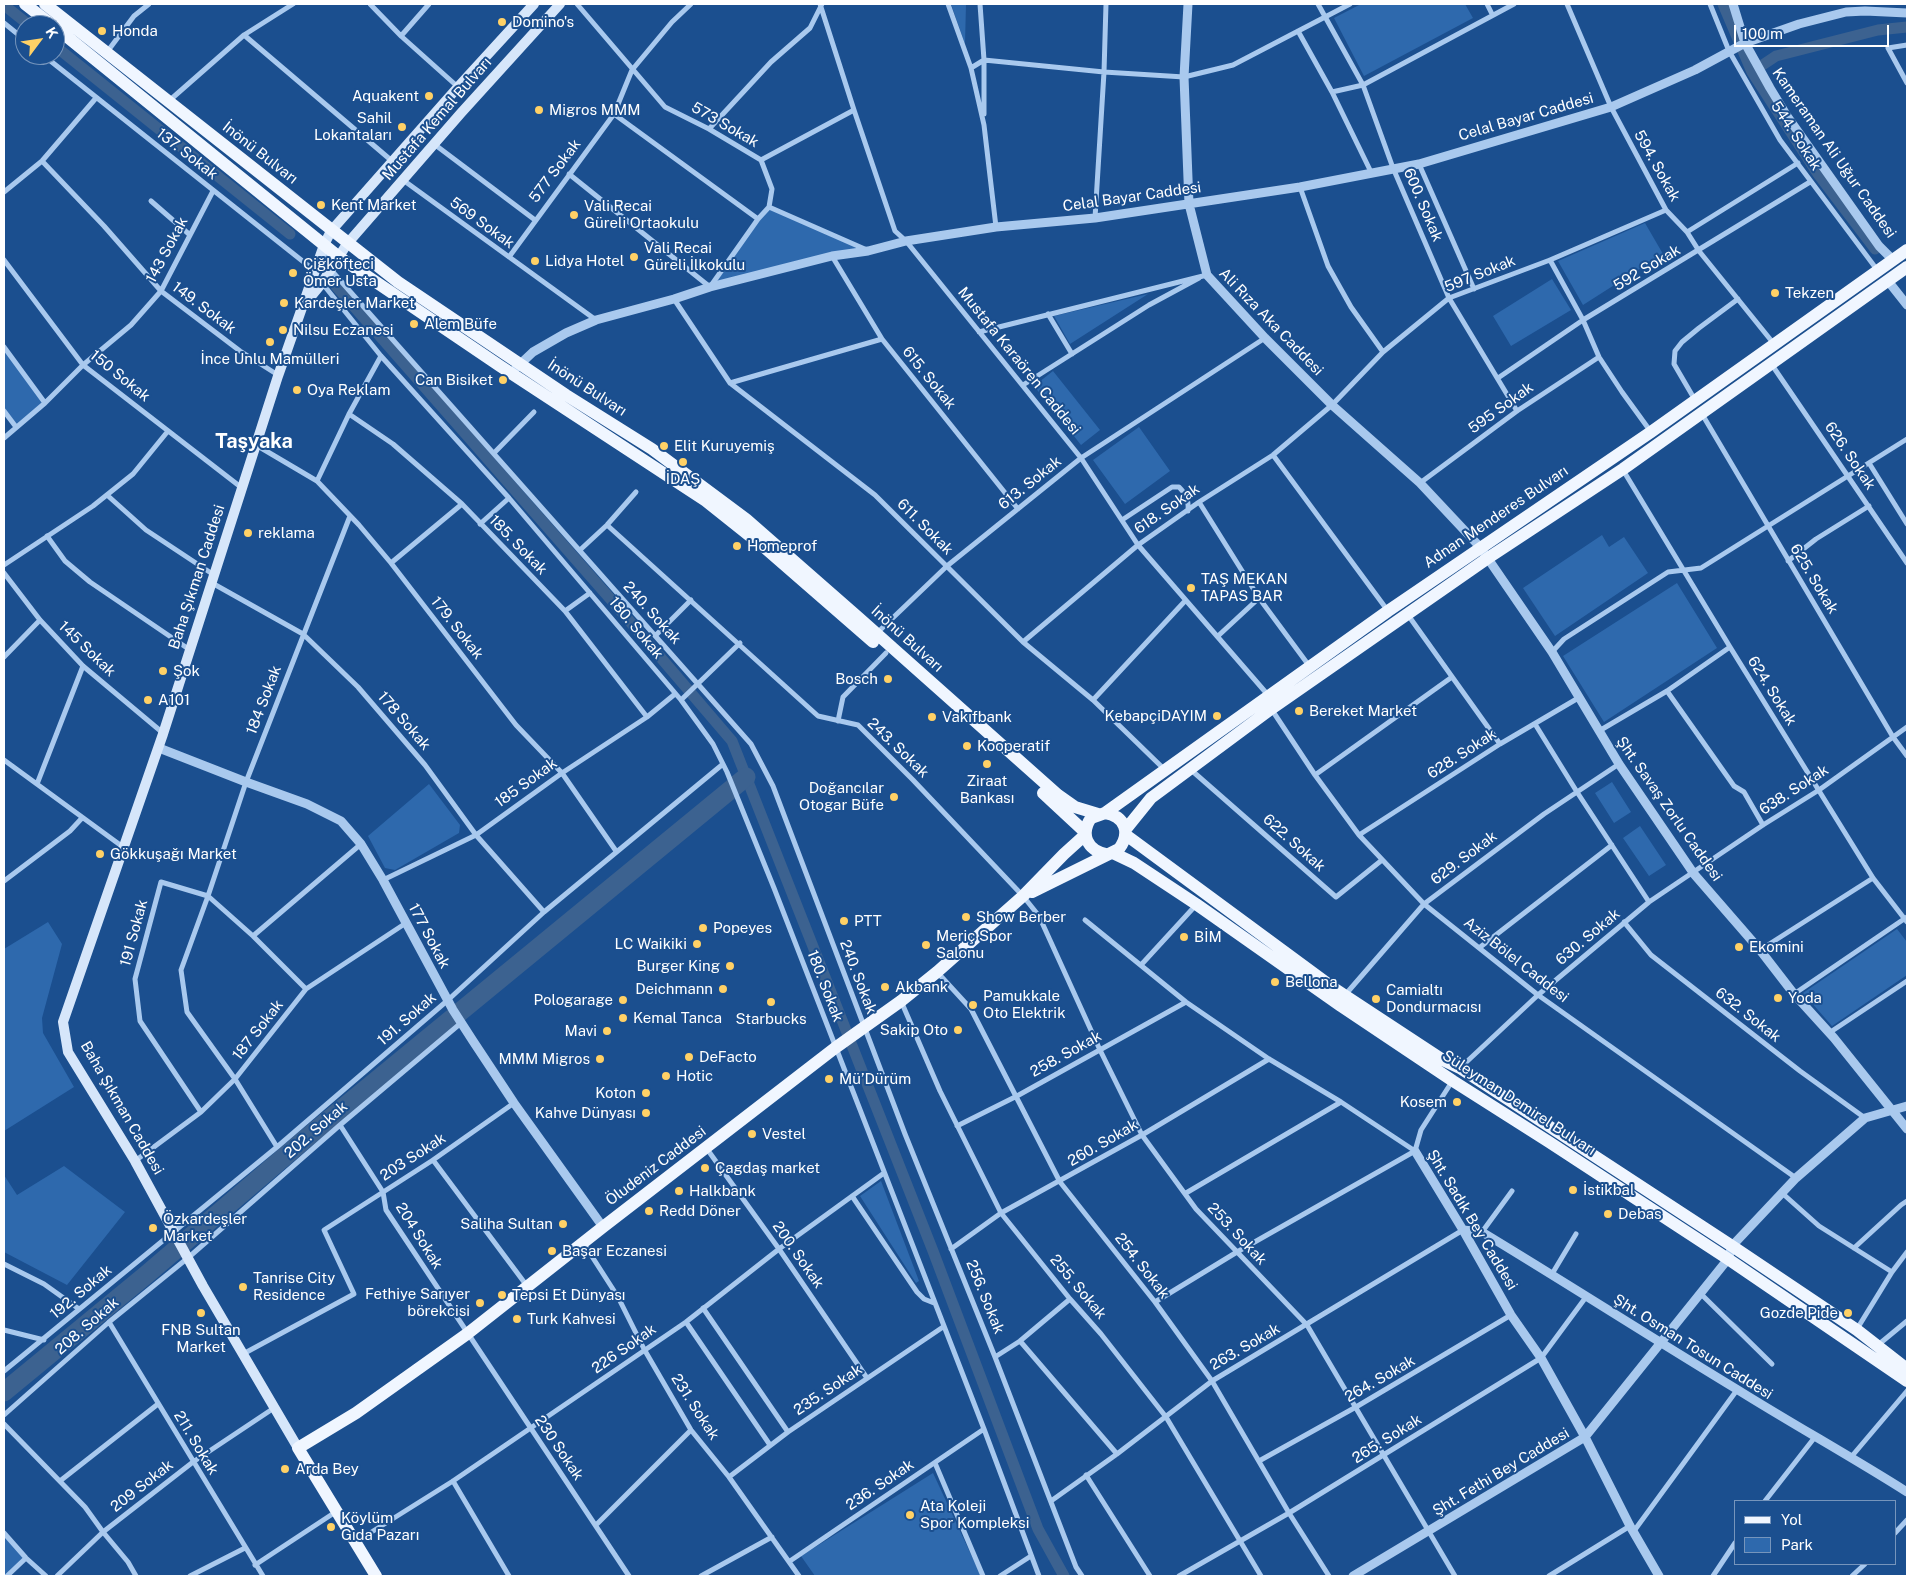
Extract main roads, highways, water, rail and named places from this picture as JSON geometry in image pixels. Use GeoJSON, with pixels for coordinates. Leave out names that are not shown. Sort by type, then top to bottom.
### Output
{"type":"FeatureCollection","features":[{"type":"Feature","properties":{"kind":"main road","name":"İnönü Bulvarı"},"geometry":{"type":"LineString","coordinates":[[25,4],[40,15]]}},
{"type":"Feature","properties":{"kind":"main road","name":"İnönü Bulvarı"},"geometry":{"type":"LineString","coordinates":[[45,4],[398,282],[516,368],[706,501],[876,634],[1058,795],[1075,807],[1101,814]]}},
{"type":"Feature","properties":{"kind":"main road","name":"Mustafa Kemal Bulvarı"},"geometry":{"type":"LineString","coordinates":[[324,245],[331,231],[534,4]]}},
{"type":"Feature","properties":{"kind":"main road","name":"Mustafa Kemal Bulvarı"},"geometry":{"type":"LineString","coordinates":[[339,257],[402,180],[560,4]]}},
{"type":"Feature","properties":{"kind":"main road","name":"İnönü Bulvarı"},"geometry":{"type":"LineString","coordinates":[[65,35],[339,257],[516,368]]}},
{"type":"Feature","properties":{"kind":"main road","name":"Baha Şıkman Caddesi"},"geometry":{"type":"LineString","coordinates":[[324,245],[278,376],[159,748],[63,1022],[68,1052],[135,1161],[274,1408],[376,1576]]}},
{"type":"Feature","properties":{"kind":"main road","name":"Adnan Menderes Bulvarı"},"geometry":{"type":"LineString","coordinates":[[1023,896],[1085,833],[1092,818],[1101,814],[1164,770],[1480,547],[1651,432],[1907,250]]}},
{"type":"Feature","properties":{"kind":"main road","name":"Baha Şıkman Caddesi"},"geometry":{"type":"LineString","coordinates":[[304,304],[332,270],[339,257]]}},
{"type":"Feature","properties":{"kind":"main road","name":"Adnan Menderes Bulvarı"},"geometry":{"type":"LineString","coordinates":[[1023,896],[1120,849],[1126,832],[1151,798],[1190,768],[1488,558],[1623,469],[1888,281],[1906,272]]}},
{"type":"Feature","properties":{"kind":"main road","name":"İnönü Bulvarı"},"geometry":{"type":"LineString","coordinates":[[839,606],[886,653],[998,751],[1085,833]]}},
{"type":"Feature","properties":{"kind":"main road"},"geometry":{"type":"LineString","coordinates":[[1101,814],[1118,817],[1126,832]]}},
{"type":"Feature","properties":{"kind":"main road","name":"Süleyman Demirel Bulvarı"},"geometry":{"type":"LineString","coordinates":[[1126,832],[1345,995],[1732,1246],[1857,1330],[1907,1368]]}},
{"type":"Feature","properties":{"kind":"main road"},"geometry":{"type":"LineString","coordinates":[[1085,833],[1090,848],[1097,852],[1109,853]]}},
{"type":"Feature","properties":{"kind":"main road","name":"Süleyman Demirel Bulvarı"},"geometry":{"type":"LineString","coordinates":[[1109,853],[1134,863],[1196,904],[1341,1006],[1728,1259],[1907,1381]]}},
{"type":"Feature","properties":{"kind":"main road","name":"Öludeniz Caddesi"},"geometry":{"type":"LineString","coordinates":[[298,1448],[356,1413],[467,1334],[602,1227],[937,972],[1023,896]]}},
{"type":"Feature","properties":{"kind":"waterway"},"geometry":{"type":"LineString","coordinates":[[1723,4],[1752,72],[1818,174],[1875,249]]}},
{"type":"Feature","properties":{"kind":"waterway"},"geometry":{"type":"LineString","coordinates":[[4,5],[16,15]]}},
{"type":"Feature","properties":{"kind":"waterway"},"geometry":{"type":"LineString","coordinates":[[1752,72],[1776,56],[1878,30],[1907,27]]}},
{"type":"Feature","properties":{"kind":"waterway"},"geometry":{"type":"LineString","coordinates":[[65,54],[290,234]]}},
{"type":"Feature","properties":{"kind":"waterway"},"geometry":{"type":"LineString","coordinates":[[336,286],[614,603],[732,741],[933,1251],[1038,1529],[1064,1576]]}},
{"type":"Feature","properties":{"kind":"waterway"},"geometry":{"type":"LineString","coordinates":[[4,1392],[146,1275],[304,1140],[746,777]]}},
{"type":"Feature","properties":{"kind":"place","name":"Domino's"},"geometry":{"type":"Point","coordinates":[502,22]}},
{"type":"Feature","properties":{"kind":"place","name":"Honda"},"geometry":{"type":"Point","coordinates":[102,31]}},
{"type":"Feature","properties":{"kind":"place","name":"Aquakent"},"geometry":{"type":"Point","coordinates":[429,96]}},
{"type":"Feature","properties":{"kind":"place","name":"Migros MMM"},"geometry":{"type":"Point","coordinates":[539,110]}},
{"type":"Feature","properties":{"kind":"place","name":"Sahil Lokantaları"},"geometry":{"type":"Point","coordinates":[402,127]}},
{"type":"Feature","properties":{"kind":"place","name":"Kent Market"},"geometry":{"type":"Point","coordinates":[321,205]}},
{"type":"Feature","properties":{"kind":"place","name":"Vali Recai Güreli Ortaokulu"},"geometry":{"type":"Point","coordinates":[574,215]}},
{"type":"Feature","properties":{"kind":"place","name":"Vali Recai Güreli İlkokulu"},"geometry":{"type":"Point","coordinates":[634,257]}},
{"type":"Feature","properties":{"kind":"place","name":"Lidya Hotel"},"geometry":{"type":"Point","coordinates":[535,261]}},
{"type":"Feature","properties":{"kind":"place","name":"Çiğköfteci Ömer Usta"},"geometry":{"type":"Point","coordinates":[293,273]}},
{"type":"Feature","properties":{"kind":"place","name":"Tekzen"},"geometry":{"type":"Point","coordinates":[1775,293]}},
{"type":"Feature","properties":{"kind":"place","name":"Kardeşler Market"},"geometry":{"type":"Point","coordinates":[284,303]}},
{"type":"Feature","properties":{"kind":"place","name":"Alem Büfe"},"geometry":{"type":"Point","coordinates":[414,324]}},
{"type":"Feature","properties":{"kind":"place","name":"Nilsu Eczanesi"},"geometry":{"type":"Point","coordinates":[283,330]}},
{"type":"Feature","properties":{"kind":"place","name":"İnce Unlu Mamülleri"},"geometry":{"type":"Point","coordinates":[270,342]}},
{"type":"Feature","properties":{"kind":"place","name":"Can Bisiket"},"geometry":{"type":"Point","coordinates":[503,380]}},
{"type":"Feature","properties":{"kind":"place","name":"Oya Reklam"},"geometry":{"type":"Point","coordinates":[297,390]}},
{"type":"Feature","properties":{"kind":"place","name":"Elit Kuruyemiş"},"geometry":{"type":"Point","coordinates":[664,446]}},
{"type":"Feature","properties":{"kind":"place","name":"İDAŞ"},"geometry":{"type":"Point","coordinates":[683,462]}},
{"type":"Feature","properties":{"kind":"place","name":"reklama"},"geometry":{"type":"Point","coordinates":[248,533]}},
{"type":"Feature","properties":{"kind":"place","name":"Homeprof"},"geometry":{"type":"Point","coordinates":[737,546]}},
{"type":"Feature","properties":{"kind":"place","name":"TAŞ MEKAN TAPAS BAR"},"geometry":{"type":"Point","coordinates":[1191,588]}},
{"type":"Feature","properties":{"kind":"place","name":"Şok"},"geometry":{"type":"Point","coordinates":[163,671]}},
{"type":"Feature","properties":{"kind":"place","name":"Bosch"},"geometry":{"type":"Point","coordinates":[888,679]}},
{"type":"Feature","properties":{"kind":"place","name":"A101"},"geometry":{"type":"Point","coordinates":[148,700]}},
{"type":"Feature","properties":{"kind":"place","name":"Bereket Market"},"geometry":{"type":"Point","coordinates":[1299,711]}},
{"type":"Feature","properties":{"kind":"place","name":"KebapçiDAYIM"},"geometry":{"type":"Point","coordinates":[1217,716]}},
{"type":"Feature","properties":{"kind":"place","name":"Vakıfbank"},"geometry":{"type":"Point","coordinates":[932,717]}},
{"type":"Feature","properties":{"kind":"place","name":"Kooperatif"},"geometry":{"type":"Point","coordinates":[967,746]}},
{"type":"Feature","properties":{"kind":"place","name":"Ziraat Bankası"},"geometry":{"type":"Point","coordinates":[987,764]}},
{"type":"Feature","properties":{"kind":"place","name":"Doğancılar Otogar Büfe"},"geometry":{"type":"Point","coordinates":[894,797]}},
{"type":"Feature","properties":{"kind":"place","name":"Gökkuşağı Market"},"geometry":{"type":"Point","coordinates":[100,854]}},
{"type":"Feature","properties":{"kind":"place","name":"Show Berber"},"geometry":{"type":"Point","coordinates":[966,917]}},
{"type":"Feature","properties":{"kind":"place","name":"PTT"},"geometry":{"type":"Point","coordinates":[844,921]}},
{"type":"Feature","properties":{"kind":"place","name":"Popeyes"},"geometry":{"type":"Point","coordinates":[703,928]}},
{"type":"Feature","properties":{"kind":"place","name":"BİM"},"geometry":{"type":"Point","coordinates":[1184,937]}},
{"type":"Feature","properties":{"kind":"place","name":"LC Waikiki"},"geometry":{"type":"Point","coordinates":[697,944]}},
{"type":"Feature","properties":{"kind":"place","name":"Meriç Spor Salonu"},"geometry":{"type":"Point","coordinates":[926,945]}},
{"type":"Feature","properties":{"kind":"place","name":"Ekomini"},"geometry":{"type":"Point","coordinates":[1739,947]}},
{"type":"Feature","properties":{"kind":"place","name":"Burger King"},"geometry":{"type":"Point","coordinates":[730,966]}},
{"type":"Feature","properties":{"kind":"place","name":"Bellona"},"geometry":{"type":"Point","coordinates":[1275,982]}},
{"type":"Feature","properties":{"kind":"place","name":"Akbank"},"geometry":{"type":"Point","coordinates":[885,987]}},
{"type":"Feature","properties":{"kind":"place","name":"Deichmann"},"geometry":{"type":"Point","coordinates":[723,989]}},
{"type":"Feature","properties":{"kind":"place","name":"Yoda"},"geometry":{"type":"Point","coordinates":[1778,998]}},
{"type":"Feature","properties":{"kind":"place","name":"Camialtı Dondurmacısı"},"geometry":{"type":"Point","coordinates":[1376,999]}},
{"type":"Feature","properties":{"kind":"place","name":"Pologarage"},"geometry":{"type":"Point","coordinates":[623,1000]}},
{"type":"Feature","properties":{"kind":"place","name":"Starbucks"},"geometry":{"type":"Point","coordinates":[771,1002]}},
{"type":"Feature","properties":{"kind":"place","name":"Pamukkale Oto Elektrik"},"geometry":{"type":"Point","coordinates":[973,1005]}},
{"type":"Feature","properties":{"kind":"place","name":"Kemal Tanca"},"geometry":{"type":"Point","coordinates":[623,1018]}},
{"type":"Feature","properties":{"kind":"place","name":"Sakip Oto"},"geometry":{"type":"Point","coordinates":[958,1030]}},
{"type":"Feature","properties":{"kind":"place","name":"Mavi"},"geometry":{"type":"Point","coordinates":[607,1031]}},
{"type":"Feature","properties":{"kind":"place","name":"DeFacto"},"geometry":{"type":"Point","coordinates":[689,1057]}},
{"type":"Feature","properties":{"kind":"place","name":"MMM Migros"},"geometry":{"type":"Point","coordinates":[600,1059]}},
{"type":"Feature","properties":{"kind":"place","name":"Hotic"},"geometry":{"type":"Point","coordinates":[666,1076]}},
{"type":"Feature","properties":{"kind":"place","name":"Mü’Dürüm"},"geometry":{"type":"Point","coordinates":[829,1079]}},
{"type":"Feature","properties":{"kind":"place","name":"Koton"},"geometry":{"type":"Point","coordinates":[646,1093]}},
{"type":"Feature","properties":{"kind":"place","name":"Kosem"},"geometry":{"type":"Point","coordinates":[1457,1102]}},
{"type":"Feature","properties":{"kind":"place","name":"Kahve Dünyası"},"geometry":{"type":"Point","coordinates":[646,1113]}},
{"type":"Feature","properties":{"kind":"place","name":"Vestel"},"geometry":{"type":"Point","coordinates":[752,1134]}},
{"type":"Feature","properties":{"kind":"place","name":"Çagdaş market"},"geometry":{"type":"Point","coordinates":[705,1168]}},
{"type":"Feature","properties":{"kind":"place","name":"İstikbal"},"geometry":{"type":"Point","coordinates":[1573,1190]}},
{"type":"Feature","properties":{"kind":"place","name":"Halkbank"},"geometry":{"type":"Point","coordinates":[679,1191]}},
{"type":"Feature","properties":{"kind":"place","name":"Redd Döner"},"geometry":{"type":"Point","coordinates":[649,1211]}},
{"type":"Feature","properties":{"kind":"place","name":"Debas"},"geometry":{"type":"Point","coordinates":[1608,1214]}},
{"type":"Feature","properties":{"kind":"place","name":"Saliha Sultan"},"geometry":{"type":"Point","coordinates":[563,1224]}},
{"type":"Feature","properties":{"kind":"place","name":"Özkardeşler Market"},"geometry":{"type":"Point","coordinates":[153,1228]}},
{"type":"Feature","properties":{"kind":"place","name":"Başar Eczanesi"},"geometry":{"type":"Point","coordinates":[552,1251]}},
{"type":"Feature","properties":{"kind":"place","name":"Tanrise City Residence"},"geometry":{"type":"Point","coordinates":[243,1287]}},
{"type":"Feature","properties":{"kind":"place","name":"Tepsi Et Dünyası"},"geometry":{"type":"Point","coordinates":[502,1295]}},
{"type":"Feature","properties":{"kind":"place","name":"Fethiye Sarıyer börekcisi"},"geometry":{"type":"Point","coordinates":[480,1303]}},
{"type":"Feature","properties":{"kind":"place","name":"FNB Sultan Market"},"geometry":{"type":"Point","coordinates":[201,1313]}},
{"type":"Feature","properties":{"kind":"place","name":"Gozde Pide"},"geometry":{"type":"Point","coordinates":[1848,1313]}},
{"type":"Feature","properties":{"kind":"place","name":"Turk Kahvesi"},"geometry":{"type":"Point","coordinates":[517,1319]}},
{"type":"Feature","properties":{"kind":"place","name":"Arda Bey"},"geometry":{"type":"Point","coordinates":[285,1469]}},
{"type":"Feature","properties":{"kind":"place","name":"Ata Koleji Spor Kompleksi"},"geometry":{"type":"Point","coordinates":[910,1515]}},
{"type":"Feature","properties":{"kind":"place","name":"Köylüm Gıda Pazarı"},"geometry":{"type":"Point","coordinates":[331,1527]}},
{"type":"Feature","properties":{"kind":"district","name":"Taşyaka"},"geometry":{"type":"Point","coordinates":[254,442]}}]}
